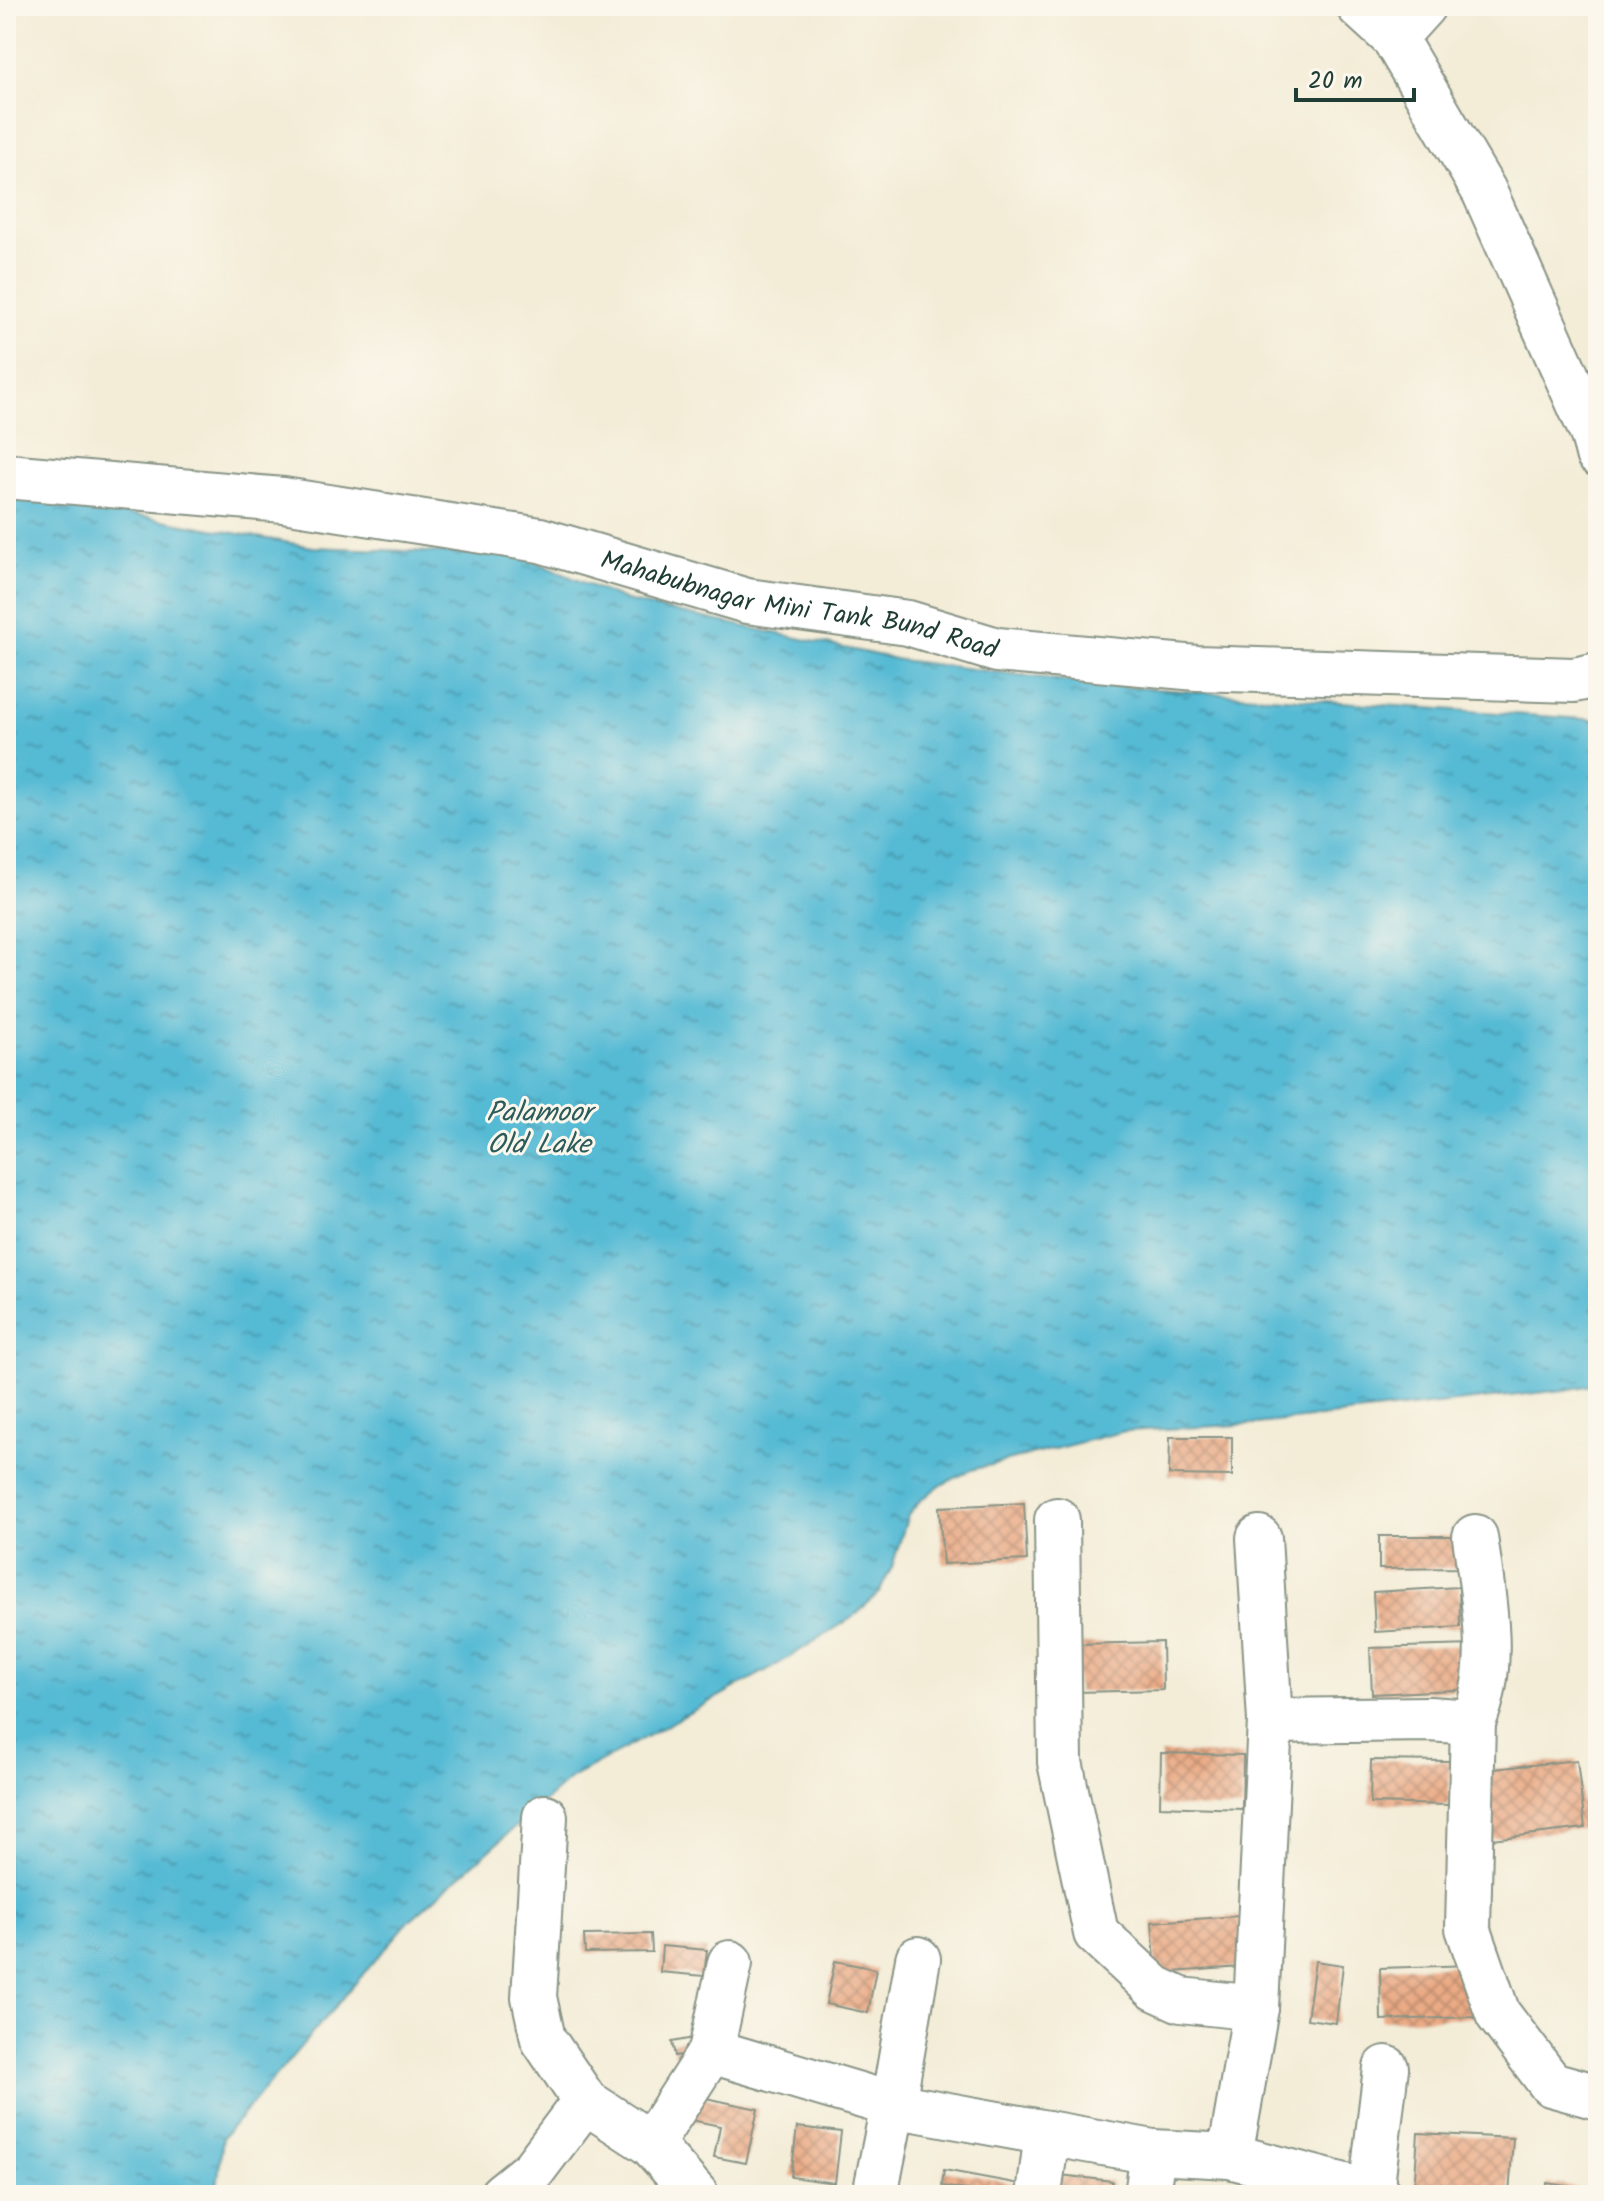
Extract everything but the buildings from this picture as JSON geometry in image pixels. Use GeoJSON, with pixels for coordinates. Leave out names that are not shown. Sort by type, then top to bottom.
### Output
{"type":"FeatureCollection","features":[{"type":"Feature","properties":{"kind":"street"},"geometry":{"type":"LineString","coordinates":[[1359,6],[1394,38],[1484,191],[1593,435],[1598,454]]}},
{"type":"Feature","properties":{"kind":"street"},"geometry":{"type":"LineString","coordinates":[[1394,38],[1423,6]]}},
{"type":"Feature","properties":{"kind":"street","name":"Mahabubnagar Mini Tank Bund Road"},"geometry":{"type":"LineString","coordinates":[[6,476],[283,500],[540,540],[747,601],[908,623],[997,650],[1197,668],[1590,681]]}},
{"type":"Feature","properties":{"kind":"street"},"geometry":{"type":"LineString","coordinates":[[1057,1520],[1060,1762],[1096,1933],[1155,1988],[1181,2000],[1256,2008]]}},
{"type":"Feature","properties":{"kind":"street"},"geometry":{"type":"LineString","coordinates":[[1475,1537],[1487,1642],[1482,1702],[1473,1722],[1468,1928],[1498,2014],[1551,2084],[1598,2097]]}},
{"type":"Feature","properties":{"kind":"street"},"geometry":{"type":"LineString","coordinates":[[1230,2156],[1256,2008],[1270,1721],[1259,1538]]}},
{"type":"Feature","properties":{"kind":"street"},"geometry":{"type":"LineString","coordinates":[[1270,1721],[1429,1719],[1473,1722]]}},
{"type":"Feature","properties":{"kind":"street"},"geometry":{"type":"LineString","coordinates":[[545,1817],[534,1997],[543,2039],[585,2101],[651,2144],[696,2195]]}},
{"type":"Feature","properties":{"kind":"street"},"geometry":{"type":"LineString","coordinates":[[875,2195],[918,1959]]}},
{"type":"Feature","properties":{"kind":"street"},"geometry":{"type":"LineString","coordinates":[[651,2144],[711,2051],[730,1963]]}},
{"type":"Feature","properties":{"kind":"street"},"geometry":{"type":"LineString","coordinates":[[711,2051],[893,2105],[1153,2152],[1230,2156],[1375,2194],[1386,2068]]}},
{"type":"Feature","properties":{"kind":"street"},"geometry":{"type":"LineString","coordinates":[[525,2187],[585,2101]]}},
{"type":"Feature","properties":{"kind":"street"},"geometry":{"type":"LineString","coordinates":[[1039,2195],[1047,2133]]}},
{"type":"Feature","properties":{"kind":"street"},"geometry":{"type":"LineString","coordinates":[[1147,2195],[1153,2152]]}},
{"type":"Feature","properties":{"kind":"water","name":"Palamoor Old Lake"},"geometry":{"type":"Polygon","coordinates":[[[6,492],[313,547],[522,556],[626,601],[900,660],[1100,685],[1598,720],[1598,1384],[1256,1424],[1125,1431],[971,1470],[939,1486],[908,1515],[892,1567],[879,1593],[853,1617],[780,1663],[571,1778],[409,1921],[223,2137],[216,2195],[6,2195],[6,492]]]}}]}
